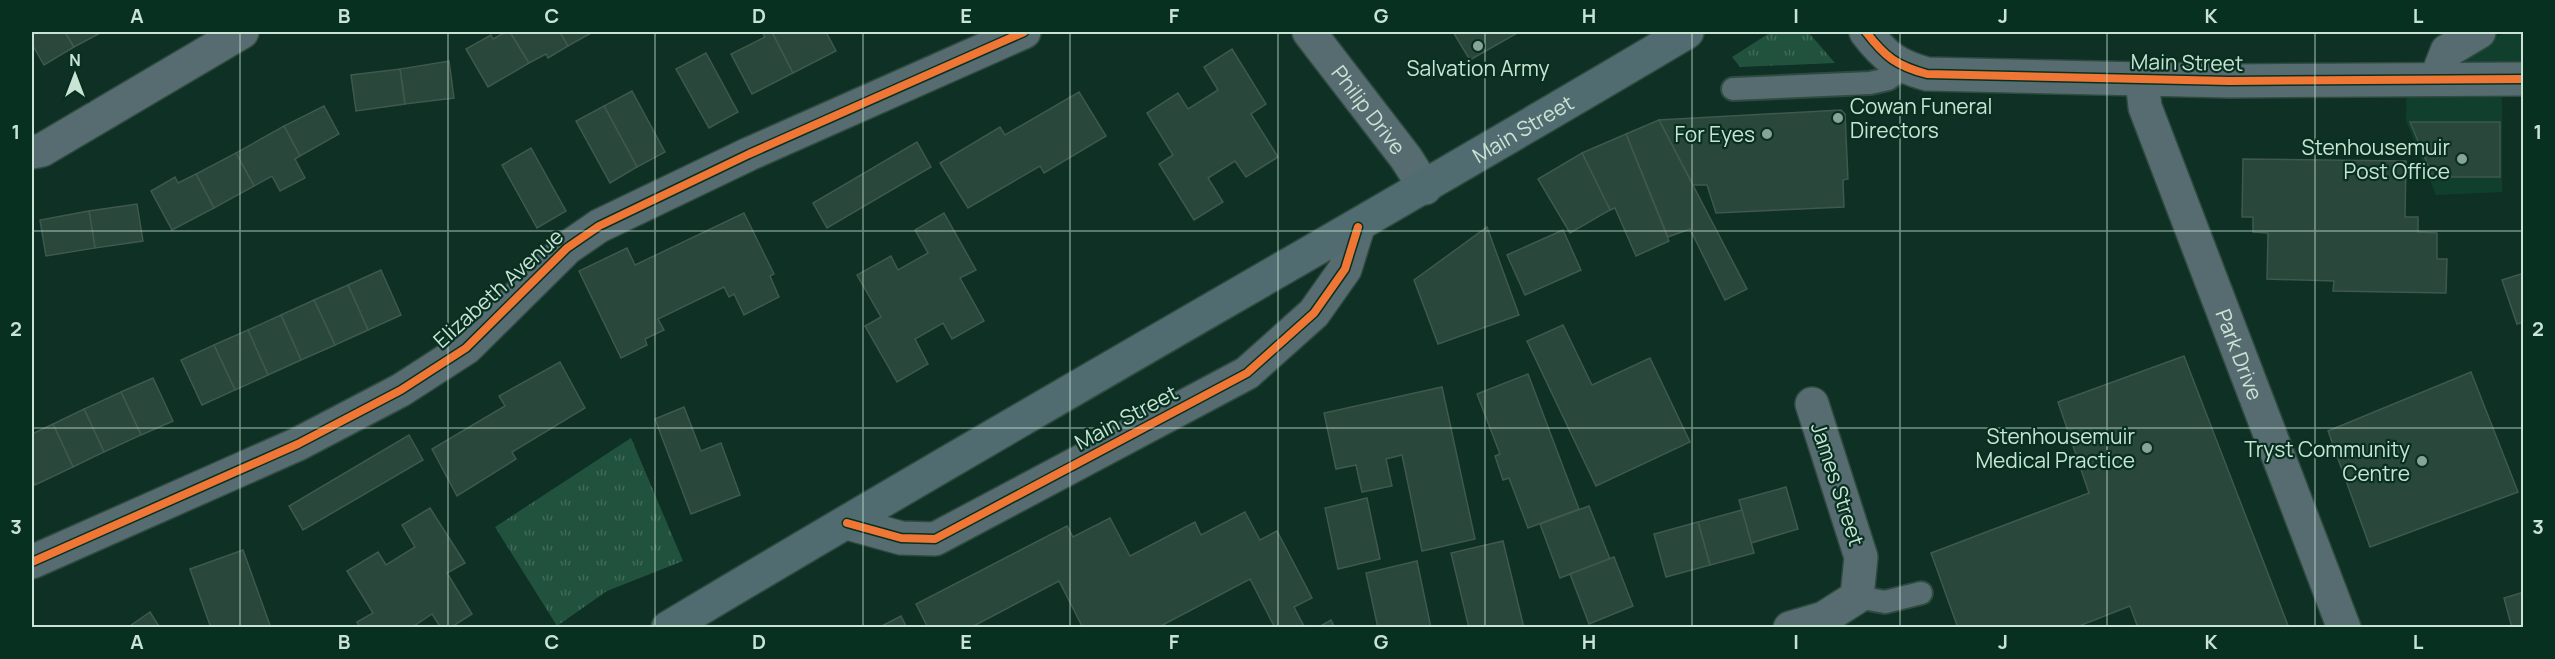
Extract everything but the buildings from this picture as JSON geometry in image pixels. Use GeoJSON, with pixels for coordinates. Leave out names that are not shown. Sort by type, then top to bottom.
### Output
{"type":"FeatureCollection","features":[{"type":"Feature","properties":{"kind":"main road","name":"Main Street"},"geometry":{"type":"LineString","coordinates":[[668,627],[1425,188],[1687,32]]}},
{"type":"Feature","properties":{"kind":"street"},"geometry":{"type":"LineString","coordinates":[[32,152],[42,150],[242,32]]}},
{"type":"Feature","properties":{"kind":"street","name":"Elizabeth Avenue"},"geometry":{"type":"LineString","coordinates":[[32,562],[298,444],[401,390],[466,348],[567,248],[599,226],[749,154],[1024,32]]}},
{"type":"Feature","properties":{"kind":"street","name":"Philip Drive"},"geometry":{"type":"LineString","coordinates":[[1309,32],[1406,158],[1425,188]]}},
{"type":"Feature","properties":{"kind":"street","name":"Main Street"},"geometry":{"type":"LineString","coordinates":[[1866,32],[1881,51],[1904,68],[1928,74],[2142,80],[2523,79]]}},
{"type":"Feature","properties":{"kind":"street"},"geometry":{"type":"LineString","coordinates":[[2436,80],[2447,51],[2473,33]]}},
{"type":"Feature","properties":{"kind":"street","name":"Park Drive"},"geometry":{"type":"LineString","coordinates":[[2142,80],[2145,107],[2344,627]]}},
{"type":"Feature","properties":{"kind":"street","name":"Main Street"},"geometry":{"type":"LineString","coordinates":[[847,523],[901,538],[935,538],[1247,373],[1314,313],[1345,269],[1358,227]]}},
{"type":"Feature","properties":{"kind":"street","name":"James Street"},"geometry":{"type":"LineString","coordinates":[[1812,405],[1861,557],[1857,597]]}},
{"type":"Feature","properties":{"kind":"street"},"geometry":{"type":"LineString","coordinates":[[1790,627],[1824,618],[1857,597]]}},
{"type":"Feature","properties":{"kind":"lane"},"geometry":{"type":"LineString","coordinates":[[1733,89],[1870,83],[1888,79],[1904,68]]}},
{"type":"Feature","properties":{"kind":"lane"},"geometry":{"type":"LineString","coordinates":[[1857,597],[1885,602],[1921,593]]}},
{"type":"Feature","properties":{"kind":"shaded area"},"geometry":{"type":"Polygon","coordinates":[[[2508,32],[2523,32],[2523,77],[2502,78],[2502,192],[2436,195],[2406,121],[2407,69],[2508,32]]]}},
{"type":"Feature","properties":{"kind":"green space"},"geometry":{"type":"Polygon","coordinates":[[[1771,32],[1809,33],[1835,63],[1740,67],[1732,57],[1771,32]]]}},
{"type":"Feature","properties":{"kind":"green space"},"geometry":{"type":"Polygon","coordinates":[[[631,438],[683,561],[607,591],[557,626],[495,527],[631,438]]]}},
{"type":"Feature","properties":{"kind":"cycle path"},"geometry":{"type":"LineString","coordinates":[[32,562],[298,444],[401,390],[466,348],[567,248],[599,226],[749,154],[1024,32]]}},
{"type":"Feature","properties":{"kind":"cycle path"},"geometry":{"type":"LineString","coordinates":[[1866,32],[1892,59],[1907,68],[1927,74],[2229,81],[2524,79]]}},
{"type":"Feature","properties":{"kind":"cycle path"},"geometry":{"type":"LineString","coordinates":[[847,523],[901,538],[935,539],[1247,373],[1314,313],[1345,269],[1358,227]]}},
{"type":"Feature","properties":{"kind":"place","name":"Salvation Army"},"geometry":{"type":"Point","coordinates":[1478,46]}},
{"type":"Feature","properties":{"kind":"place","name":"Cowan Funeral Directors"},"geometry":{"type":"Point","coordinates":[1838,118]}},
{"type":"Feature","properties":{"kind":"place","name":"For Eyes"},"geometry":{"type":"Point","coordinates":[1767,134]}},
{"type":"Feature","properties":{"kind":"place","name":"Stenhousemuir Post Office"},"geometry":{"type":"Point","coordinates":[2462,159]}},
{"type":"Feature","properties":{"kind":"place","name":"Stenhousemuir Medical Practice"},"geometry":{"type":"Point","coordinates":[2147,448]}},
{"type":"Feature","properties":{"kind":"place","name":"Tryst Community Centre"},"geometry":{"type":"Point","coordinates":[2422,461]}}]}
